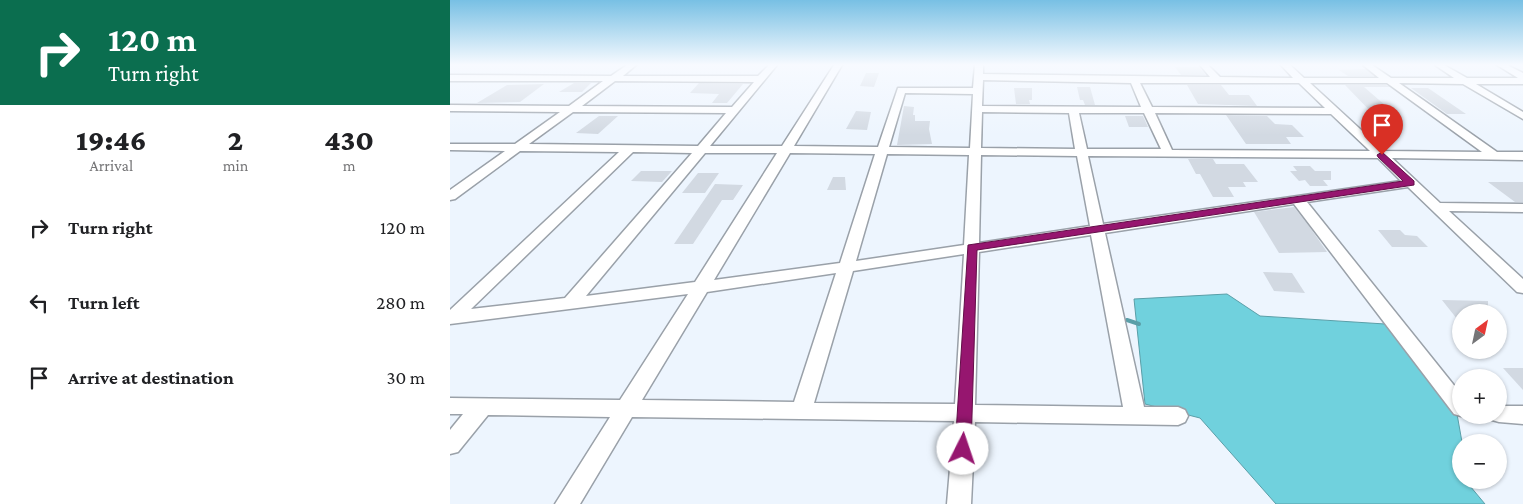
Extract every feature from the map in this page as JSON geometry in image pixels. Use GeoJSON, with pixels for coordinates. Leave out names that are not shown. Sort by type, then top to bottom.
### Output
{"type":"FeatureCollection","features":[{"type":"Feature","properties":{"kind":"street"},"geometry":{"type":"LineString","coordinates":[[450,196],[600,89]]}},
{"type":"Feature","properties":{"kind":"street"},"geometry":{"type":"LineString","coordinates":[[571,302],[752,89]]}},
{"type":"Feature","properties":{"kind":"street"},"geometry":{"type":"LineString","coordinates":[[567,504],[823,89]]}},
{"type":"Feature","properties":{"kind":"street"},"geometry":{"type":"LineString","coordinates":[[802,410],[901,90],[920,89]]}},
{"type":"Feature","properties":{"kind":"street"},"geometry":{"type":"LineString","coordinates":[[959,504],[965,413],[978,89]]}},
{"type":"Feature","properties":{"kind":"street"},"geometry":{"type":"LineString","coordinates":[[1138,89],[1168,153]]}},
{"type":"Feature","properties":{"kind":"street"},"geometry":{"type":"LineString","coordinates":[[1311,89],[1523,288]]}},
{"type":"Feature","properties":{"kind":"street"},"geometry":{"type":"LineString","coordinates":[[1402,89],[1495,156]]}},
{"type":"Feature","properties":{"kind":"street"},"geometry":{"type":"LineString","coordinates":[[1477,89],[1523,116]]}},
{"type":"Feature","properties":{"kind":"street"},"geometry":{"type":"LineString","coordinates":[[450,108],[734,110]]}},
{"type":"Feature","properties":{"kind":"street"},"geometry":{"type":"LineString","coordinates":[[977,109],[1335,111]]}},
{"type":"Feature","properties":{"kind":"street"},"geometry":{"type":"LineString","coordinates":[[1073,109],[1135,414]]}},
{"type":"Feature","properties":{"kind":"street"},"geometry":{"type":"LineString","coordinates":[[450,147],[1523,156]]}},
{"type":"Feature","properties":{"kind":"street"},"geometry":{"type":"LineString","coordinates":[[451,318],[628,148]]}},
{"type":"Feature","properties":{"kind":"street"},"geometry":{"type":"LineString","coordinates":[[451,318],[846,267],[1411,183]]}},
{"type":"Feature","properties":{"kind":"street"},"geometry":{"type":"LineString","coordinates":[[1298,200],[1452,397]]}},
{"type":"Feature","properties":{"kind":"street"},"geometry":{"type":"LineString","coordinates":[[1436,206],[1523,208]]}},
{"type":"Feature","properties":{"kind":"street"},"geometry":{"type":"LineString","coordinates":[[450,406],[1178,416]]}},
{"type":"Feature","properties":{"kind":"street"},"geometry":{"type":"LineString","coordinates":[[450,445],[482,407]]}},
{"type":"Feature","properties":{"kind":"street"},"geometry":{"type":"LineString","coordinates":[[1507,414],[1523,415]]}},
{"type":"Feature","properties":{"kind":"water"},"geometry":{"type":"Polygon","coordinates":[[[1227,294],[1260,316],[1385,324],[1452,408],[1452,424],[1459,424],[1461,434],[1452,434],[1452,489],[1472,489],[1485,504],[1276,504],[1200,418],[1145,404],[1134,299],[1227,294]]]}},
{"type":"Feature","properties":{"kind":"building"},"geometry":{"type":"Polygon","coordinates":[[[501,89],[538,89],[520,102],[477,103],[501,89]]]}},
{"type":"Feature","properties":{"kind":"building"},"geometry":{"type":"Polygon","coordinates":[[[565,89],[585,89],[582,92],[559,92],[565,89]]]}},
{"type":"Feature","properties":{"kind":"building"},"geometry":{"type":"Polygon","coordinates":[[[694,89],[739,89],[727,103],[712,103],[719,94],[690,93],[694,89]]]}},
{"type":"Feature","properties":{"kind":"building"},"geometry":{"type":"Polygon","coordinates":[[[1014,89],[1032,89],[1032,100],[1029,100],[1030,104],[1016,104],[1014,89]]]}},
{"type":"Feature","properties":{"kind":"building"},"geometry":{"type":"Polygon","coordinates":[[[1077,89],[1090,89],[1095,105],[1085,105],[1083,100],[1080,100],[1077,89]]]}},
{"type":"Feature","properties":{"kind":"building"},"geometry":{"type":"Polygon","coordinates":[[[1189,89],[1224,89],[1229,95],[1249,95],[1257,106],[1198,104],[1189,89]]]}},
{"type":"Feature","properties":{"kind":"building"},"geometry":{"type":"Polygon","coordinates":[[[1348,89],[1366,89],[1400,118],[1376,117],[1348,89]]]}},
{"type":"Feature","properties":{"kind":"building"},"geometry":{"type":"Polygon","coordinates":[[[1412,89],[1429,89],[1466,114],[1447,114],[1412,89]]]}},
{"type":"Feature","properties":{"kind":"building"},"geometry":{"type":"Polygon","coordinates":[[[904,106],[914,107],[913,115],[915,115],[915,121],[930,121],[929,129],[932,144],[897,145],[904,106]]]}},
{"type":"Feature","properties":{"kind":"building"},"geometry":{"type":"Polygon","coordinates":[[[856,111],[871,112],[867,130],[846,129],[856,111]]]}},
{"type":"Feature","properties":{"kind":"building"},"geometry":{"type":"Polygon","coordinates":[[[1226,115],[1267,116],[1275,124],[1292,125],[1304,137],[1286,137],[1291,144],[1246,144],[1226,115]]]}},
{"type":"Feature","properties":{"kind":"building"},"geometry":{"type":"Polygon","coordinates":[[[599,116],[618,116],[598,134],[576,133],[599,116]]]}},
{"type":"Feature","properties":{"kind":"building"},"geometry":{"type":"Polygon","coordinates":[[[1125,116],[1143,116],[1148,127],[1129,127],[1125,116]]]}},
{"type":"Feature","properties":{"kind":"building"},"geometry":{"type":"Polygon","coordinates":[[[1188,159],[1213,159],[1216,164],[1244,164],[1258,182],[1243,182],[1246,187],[1228,187],[1234,197],[1213,197],[1200,174],[1196,174],[1188,159]]]}},
{"type":"Feature","properties":{"kind":"building"},"geometry":{"type":"Polygon","coordinates":[[[1293,166],[1310,166],[1315,171],[1331,171],[1331,180],[1323,180],[1328,186],[1310,186],[1305,180],[1299,181],[1290,171],[1297,171],[1293,166]]]}},
{"type":"Feature","properties":{"kind":"building"},"geometry":{"type":"Polygon","coordinates":[[[641,171],[672,171],[662,182],[631,181],[641,171]]]}},
{"type":"Feature","properties":{"kind":"building"},"geometry":{"type":"Polygon","coordinates":[[[698,173],[719,173],[705,193],[682,193],[698,173]]]}},
{"type":"Feature","properties":{"kind":"building"},"geometry":{"type":"Polygon","coordinates":[[[833,177],[845,177],[846,190],[827,190],[833,177]]]}},
{"type":"Feature","properties":{"kind":"building"},"geometry":{"type":"Polygon","coordinates":[[[1488,182],[1523,182],[1523,202],[1515,202],[1488,182]]]}},
{"type":"Feature","properties":{"kind":"building"},"geometry":{"type":"Polygon","coordinates":[[[715,184],[743,185],[733,200],[722,200],[693,244],[674,244],[715,184]]]}},
{"type":"Feature","properties":{"kind":"building"},"geometry":{"type":"Polygon","coordinates":[[[1294,207],[1327,252],[1279,253],[1254,212],[1294,207]]]}},
{"type":"Feature","properties":{"kind":"building"},"geometry":{"type":"Polygon","coordinates":[[[1378,230],[1400,230],[1405,235],[1417,236],[1428,247],[1392,247],[1378,230]]]}},
{"type":"Feature","properties":{"kind":"building"},"geometry":{"type":"Polygon","coordinates":[[[1263,272],[1292,273],[1305,293],[1274,291],[1263,272]]]}},
{"type":"Feature","properties":{"kind":"building"},"geometry":{"type":"Polygon","coordinates":[[[1442,300],[1488,301],[1488,304],[1452,304],[1452,313],[1442,300]]]}},
{"type":"Feature","properties":{"kind":"building"},"geometry":{"type":"Polygon","coordinates":[[[1523,368],[1523,390],[1507,372],[1507,369],[1504,369],[1523,368]]]}},
{"type":"Feature","properties":{"kind":"waterway"},"geometry":{"type":"LineString","coordinates":[[1127,320],[1139,324]]}},
{"type":"Feature","properties":{"kind":"route"},"geometry":{"type":"LineString","coordinates":[[963,449],[972,248],[1411,183],[1382,155]]}}]}
